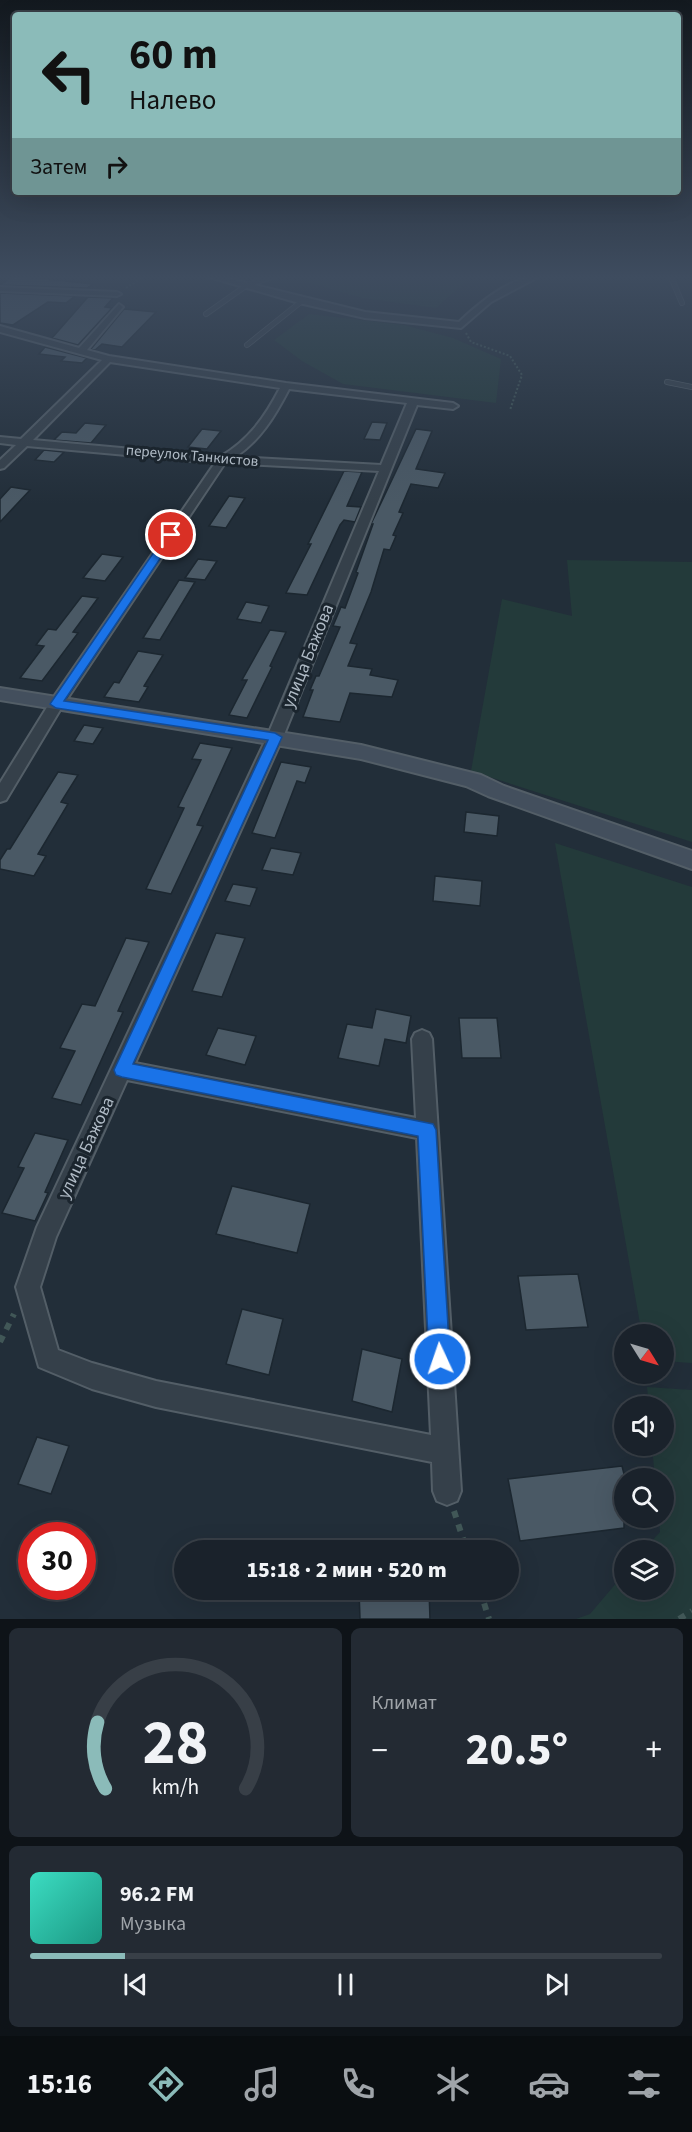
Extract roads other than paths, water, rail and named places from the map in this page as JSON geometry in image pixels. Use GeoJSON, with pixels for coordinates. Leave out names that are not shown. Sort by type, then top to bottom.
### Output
{"type":"FeatureCollection","features":[{"type":"Feature","properties":{"kind":"street"},"geometry":{"type":"LineString","coordinates":[[87,353],[108,359],[286,386],[453,406]]}},
{"type":"Feature","properties":{"kind":"street"},"geometry":{"type":"LineString","coordinates":[[0,466],[108,359]]}},
{"type":"Feature","properties":{"kind":"street"},"geometry":{"type":"LineString","coordinates":[[0,796],[56,704],[222,460],[234,454],[263,428],[286,386]]}},
{"type":"Feature","properties":{"kind":"street","name":"улица Бажова"},"geometry":{"type":"LineString","coordinates":[[413,401],[275,737],[45,1235],[28,1287],[48,1358],[92,1376],[156,1394],[445,1451]]}},
{"type":"Feature","properties":{"kind":"street","name":"переулок Танкистов"},"geometry":{"type":"LineString","coordinates":[[0,440],[222,460],[384,468]]}},
{"type":"Feature","properties":{"kind":"street"},"geometry":{"type":"LineString","coordinates":[[0,694],[361,752],[473,780],[495,791],[692,860]]}},
{"type":"Feature","properties":{"kind":"street"},"geometry":{"type":"LineString","coordinates":[[422,1039],[447,1491]]}},
{"type":"Feature","properties":{"kind":"street"},"geometry":{"type":"LineString","coordinates":[[122,1070],[427,1130]]}},
{"type":"Feature","properties":{"kind":"lane"},"geometry":{"type":"LineString","coordinates":[[667,382],[692,387]]}}]}
